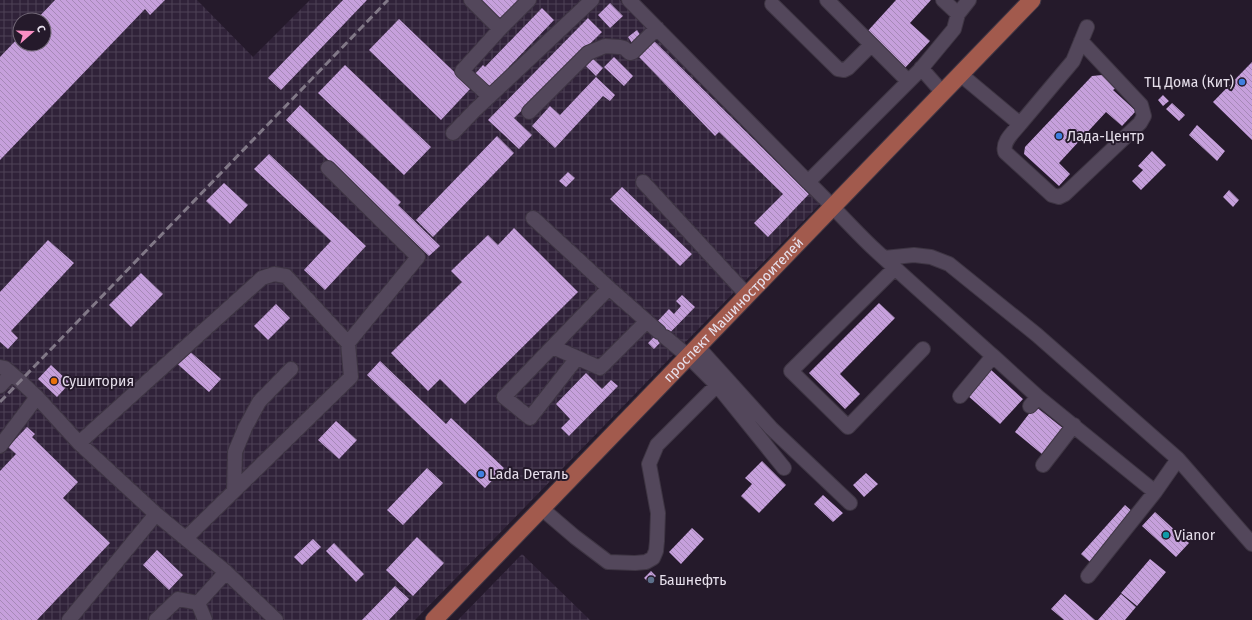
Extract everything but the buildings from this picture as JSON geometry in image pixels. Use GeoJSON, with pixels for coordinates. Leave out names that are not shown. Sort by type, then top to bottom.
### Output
{"type":"FeatureCollection","features":[{"type":"Feature","properties":{"kind":"main road","name":"проспект Машиностроителей"},"geometry":{"type":"LineString","coordinates":[[434,620],[1032,0]]}},
{"type":"Feature","properties":{"kind":"lane"},"geometry":{"type":"LineString","coordinates":[[471,0],[500,29]]}},
{"type":"Feature","properties":{"kind":"lane"},"geometry":{"type":"LineString","coordinates":[[489,96],[462,71],[529,0]]}},
{"type":"Feature","properties":{"kind":"lane"},"geometry":{"type":"LineString","coordinates":[[453,133],[489,96],[592,0]]}},
{"type":"Feature","properties":{"kind":"lane"},"geometry":{"type":"LineString","coordinates":[[629,0],[808,182],[834,206],[850,225],[993,356],[1034,402],[1074,425],[1155,492]]}},
{"type":"Feature","properties":{"kind":"lane"},"geometry":{"type":"LineString","coordinates":[[827,0],[908,81]]}},
{"type":"Feature","properties":{"kind":"lane"},"geometry":{"type":"LineString","coordinates":[[943,0],[958,14]]}},
{"type":"Feature","properties":{"kind":"lane"},"geometry":{"type":"LineString","coordinates":[[808,182],[921,68],[954,29],[958,14],[969,0]]}},
{"type":"Feature","properties":{"kind":"lane"},"geometry":{"type":"LineString","coordinates":[[772,4],[838,69],[844,70],[848,68],[871,45]]}},
{"type":"Feature","properties":{"kind":"lane"},"geometry":{"type":"LineString","coordinates":[[1081,41],[1141,105],[1144,116],[1140,123],[1065,194],[1059,197],[1052,195],[1005,152],[1004,148],[1007,140],[1073,62],[1081,41],[1087,27]]}},
{"type":"Feature","properties":{"kind":"lane"},"geometry":{"type":"LineString","coordinates":[[529,112],[588,53],[605,46],[620,47],[633,52],[657,28]]}},
{"type":"Feature","properties":{"kind":"lane"},"geometry":{"type":"LineString","coordinates":[[921,68],[943,92]]}},
{"type":"Feature","properties":{"kind":"lane"},"geometry":{"type":"LineString","coordinates":[[960,74],[1020,124]]}},
{"type":"Feature","properties":{"kind":"lane"},"geometry":{"type":"LineString","coordinates":[[328,168],[418,257],[348,343]]}},
{"type":"Feature","properties":{"kind":"lane"},"geometry":{"type":"LineString","coordinates":[[643,182],[747,295]]}},
{"type":"Feature","properties":{"kind":"lane"},"geometry":{"type":"LineString","coordinates":[[533,218],[662,335],[693,352],[850,503]]}},
{"type":"Feature","properties":{"kind":"lane"},"geometry":{"type":"LineString","coordinates":[[923,349],[848,427],[792,371],[890,263],[914,255],[931,257],[949,264],[1037,335],[1178,459],[1252,544]]}},
{"type":"Feature","properties":{"kind":"lane"},"geometry":{"type":"LineString","coordinates":[[79,443],[262,278],[274,274],[286,276],[348,343],[351,377],[186,538]]}},
{"type":"Feature","properties":{"kind":"lane"},"geometry":{"type":"LineString","coordinates":[[577,358],[530,418],[504,397],[609,288]]}},
{"type":"Feature","properties":{"kind":"lane"},"geometry":{"type":"LineString","coordinates":[[553,347],[600,368],[647,321]]}},
{"type":"Feature","properties":{"kind":"lane"},"geometry":{"type":"LineString","coordinates":[[693,352],[717,385],[784,468]]}},
{"type":"Feature","properties":{"kind":"lane"},"geometry":{"type":"LineString","coordinates":[[960,396],[993,356]]}},
{"type":"Feature","properties":{"kind":"lane"},"geometry":{"type":"LineString","coordinates":[[0,386],[4,368],[20,381],[79,443],[156,514],[226,572],[276,620]]}},
{"type":"Feature","properties":{"kind":"lane"},"geometry":{"type":"LineString","coordinates":[[234,491],[235,452],[244,428],[258,402],[291,369]]}},
{"type":"Feature","properties":{"kind":"lane"},"geometry":{"type":"LineString","coordinates":[[541,508],[575,537],[608,562],[635,564],[646,562],[653,558],[657,546],[658,513],[650,464],[657,445],[717,385]]}},
{"type":"Feature","properties":{"kind":"lane"},"geometry":{"type":"LineString","coordinates":[[0,446],[37,398]]}},
{"type":"Feature","properties":{"kind":"lane"},"geometry":{"type":"LineString","coordinates":[[1043,465],[1074,425]]}},
{"type":"Feature","properties":{"kind":"lane"},"geometry":{"type":"LineString","coordinates":[[1088,576],[1155,492],[1178,459]]}},
{"type":"Feature","properties":{"kind":"lane"},"geometry":{"type":"LineString","coordinates":[[69,620],[156,514]]}},
{"type":"Feature","properties":{"kind":"lane"},"geometry":{"type":"LineString","coordinates":[[198,603],[226,572]]}},
{"type":"Feature","properties":{"kind":"lane"},"geometry":{"type":"LineString","coordinates":[[156,620],[178,599],[198,603]]}},
{"type":"Feature","properties":{"kind":"lane"},"geometry":{"type":"LineString","coordinates":[[198,603],[204,620]]}},
{"type":"Feature","properties":{"kind":"shaded area"},"geometry":{"type":"Polygon","coordinates":[[[0,0],[197,0],[253,57],[310,0],[620,0],[822,202],[415,620],[0,620],[0,0]]]}},
{"type":"Feature","properties":{"kind":"shaded area"},"geometry":{"type":"Polygon","coordinates":[[[522,554],[590,620],[458,620],[522,554]]]}},
{"type":"Feature","properties":{"kind":"railway"},"geometry":{"type":"LineString","coordinates":[[0,402],[388,0]]}},
{"type":"Feature","properties":{"kind":"place","name":"ТЦ Дома (Кит)"},"geometry":{"type":"Point","coordinates":[1242,82]}},
{"type":"Feature","properties":{"kind":"place","name":"Лада-Центр"},"geometry":{"type":"Point","coordinates":[1059,136]}},
{"type":"Feature","properties":{"kind":"place","name":"Сушитория"},"geometry":{"type":"Point","coordinates":[54,381]}},
{"type":"Feature","properties":{"kind":"place","name":"Lada Dеталь"},"geometry":{"type":"Point","coordinates":[481,474]}},
{"type":"Feature","properties":{"kind":"place","name":"Vianor"},"geometry":{"type":"Point","coordinates":[1166,535]}},
{"type":"Feature","properties":{"kind":"place","name":"Башнефть"},"geometry":{"type":"Point","coordinates":[651,580]}}]}
